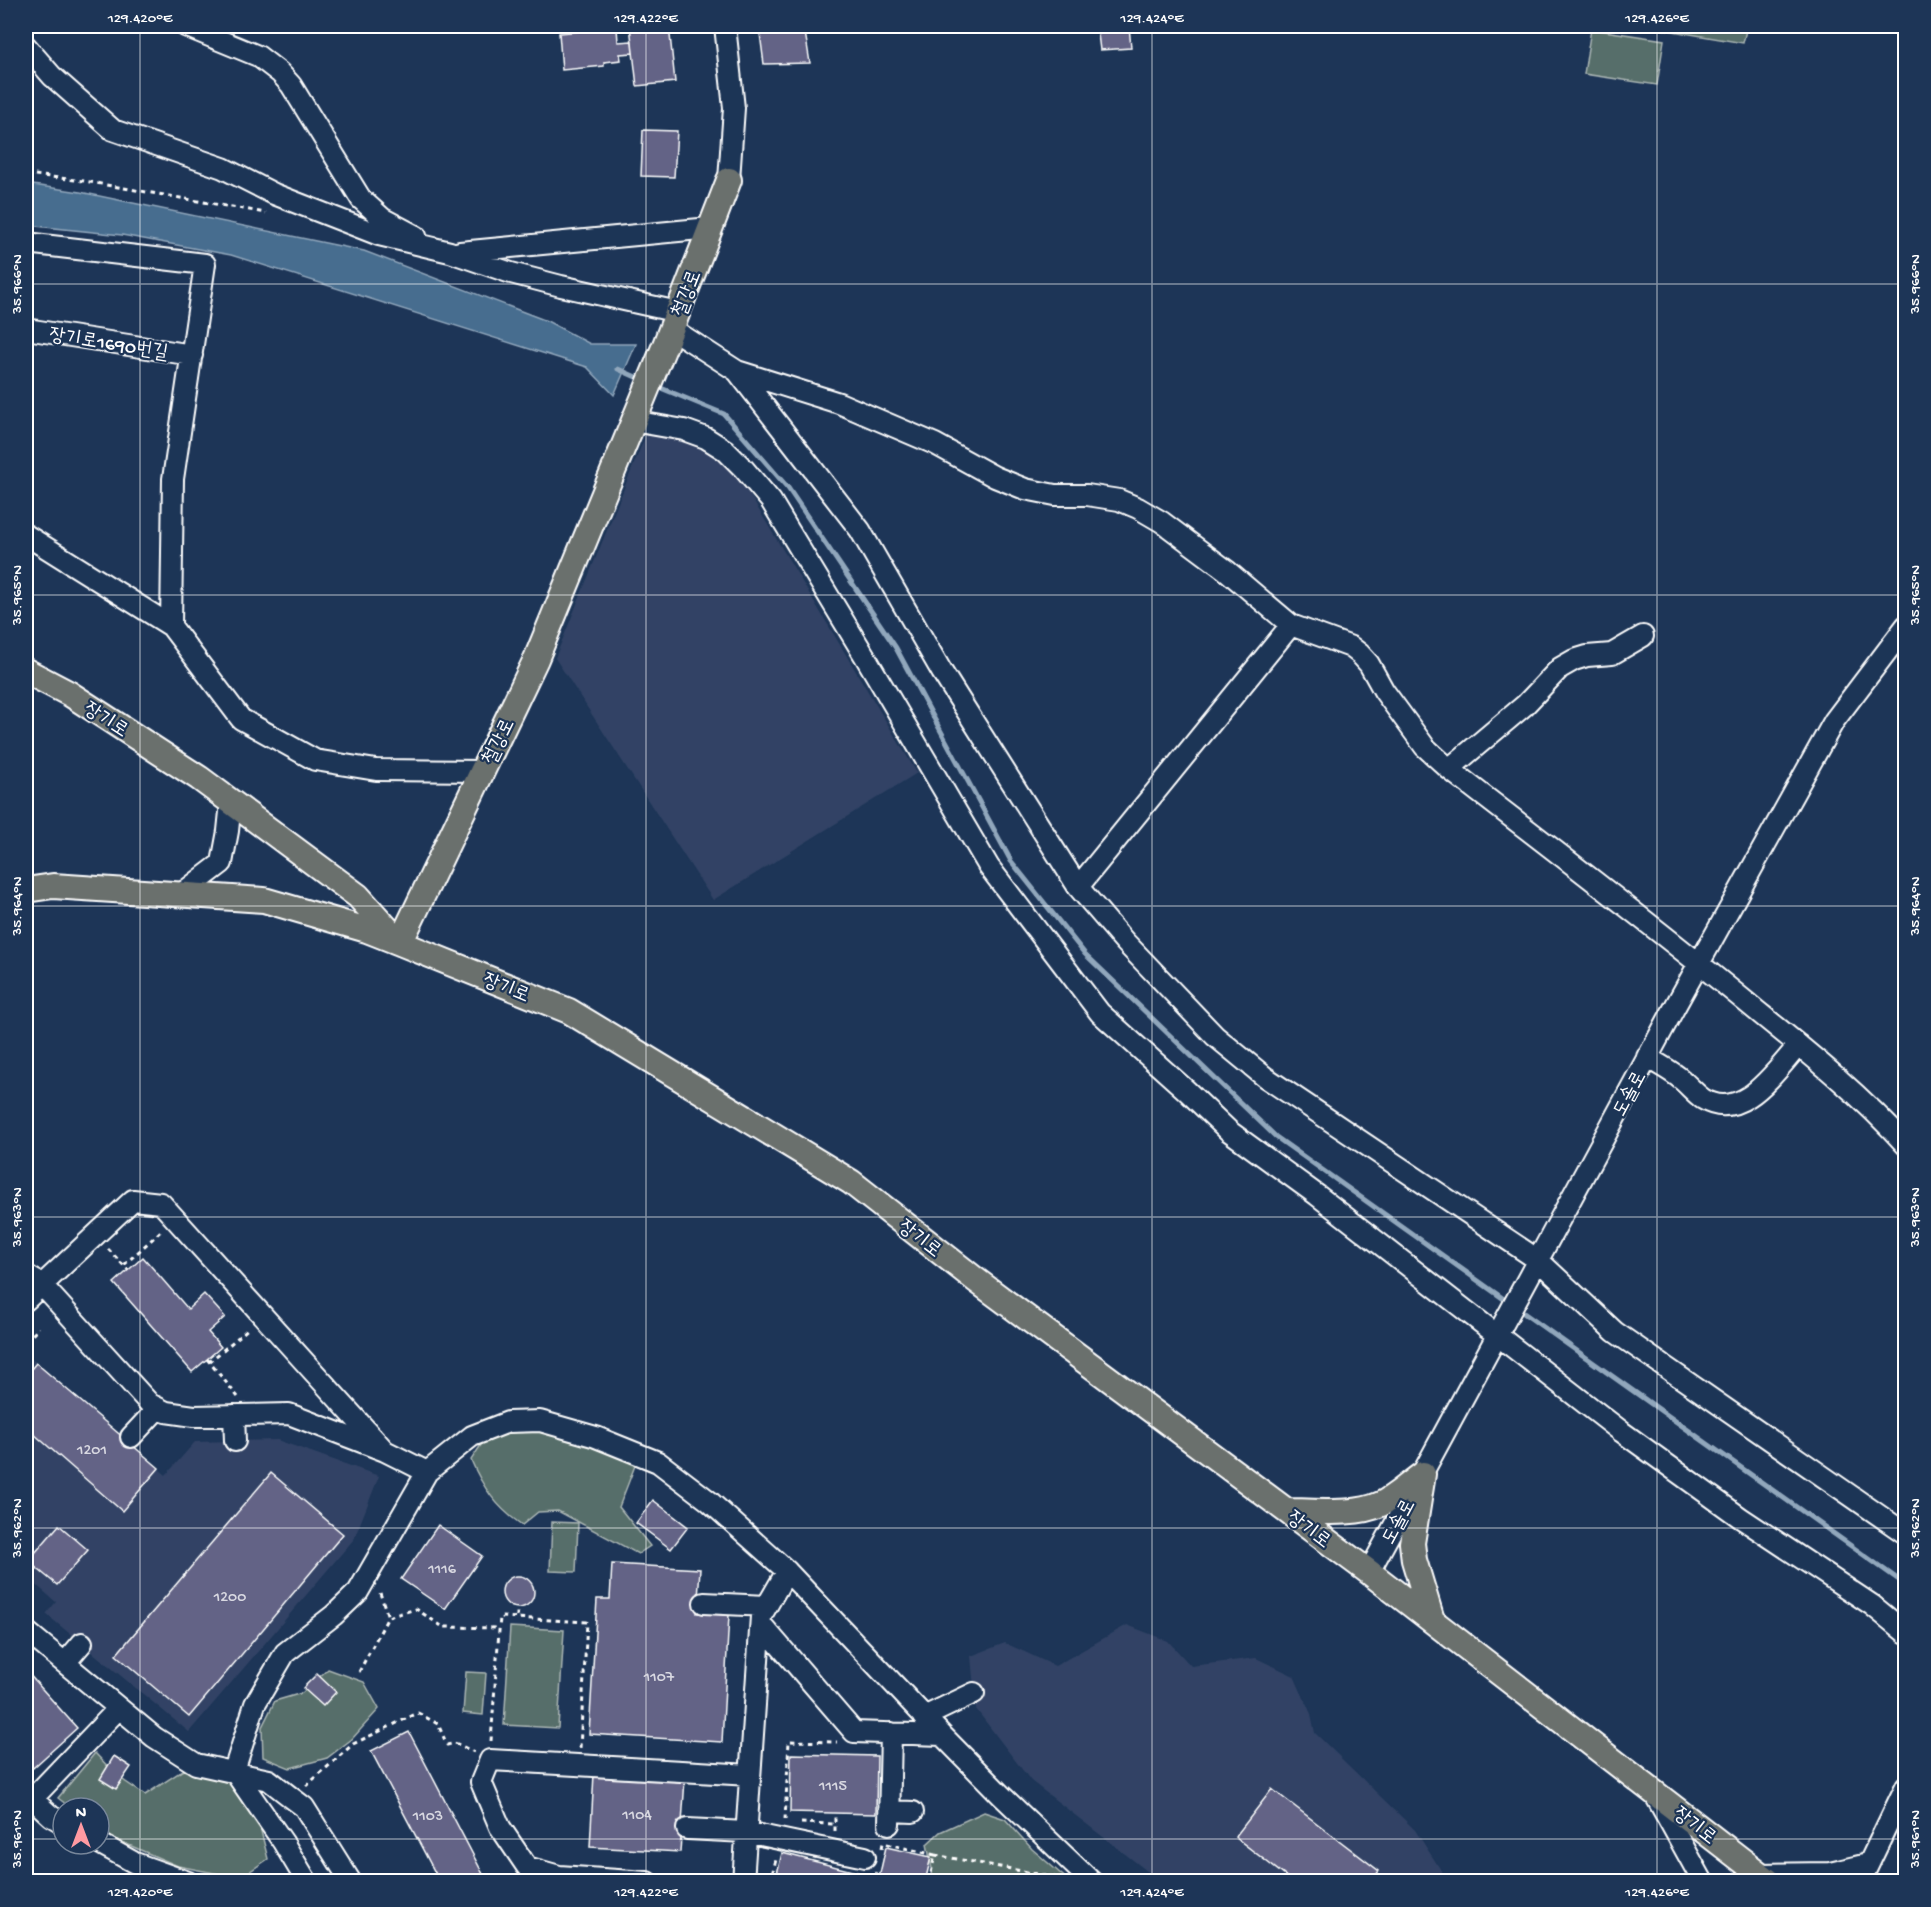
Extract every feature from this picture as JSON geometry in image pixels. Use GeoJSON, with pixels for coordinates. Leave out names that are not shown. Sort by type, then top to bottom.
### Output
{"type":"FeatureCollection","features":[{"type":"Feature","properties":{"kind":"main road","name":"철강로"},"geometry":{"type":"LineString","coordinates":[[400,943],[536,659],[672,329],[729,180]]}},
{"type":"Feature","properties":{"kind":"main road","name":"장기로"},"geometry":{"type":"LineString","coordinates":[[26,671],[70,694],[199,778],[358,896],[400,943],[569,1011],[851,1182],[976,1280],[1370,1572],[1765,1878]]}},
{"type":"Feature","properties":{"kind":"main road"},"geometry":{"type":"LineString","coordinates":[[26,890],[53,886],[264,900],[368,930],[400,943]]}},
{"type":"Feature","properties":{"kind":"main road"},"geometry":{"type":"LineString","coordinates":[[1288,1511],[1368,1509],[1383,1503],[1423,1474]]}},
{"type":"Feature","properties":{"kind":"main road"},"geometry":{"type":"LineString","coordinates":[[1423,1474],[1412,1543],[1414,1560],[1432,1620]]}},
{"type":"Feature","properties":{"kind":"street"},"geometry":{"type":"LineString","coordinates":[[185,26],[258,56],[280,73],[291,85],[361,199],[382,218],[401,230],[450,252],[672,329],[736,371],[839,403],[935,444],[995,477],[1025,489],[1055,495],[1087,495],[1119,500],[1162,522],[1226,570],[1291,625],[1351,647],[1360,654],[1425,747],[1449,769],[1699,963],[1799,1045],[1878,1114],[1905,1145]]}},
{"type":"Feature","properties":{"kind":"street"},"geometry":{"type":"LineString","coordinates":[[725,26],[734,108],[729,180]]}},
{"type":"Feature","properties":{"kind":"street"},"geometry":{"type":"LineString","coordinates":[[26,45],[52,75],[113,130],[223,168],[274,194],[379,235],[450,252],[710,228]]}},
{"type":"Feature","properties":{"kind":"street"},"geometry":{"type":"LineString","coordinates":[[26,243],[205,264],[173,479],[171,626]]}},
{"type":"Feature","properties":{"kind":"street","name":"장기로1690번길"},"geometry":{"type":"LineString","coordinates":[[26,329],[192,355]]}},
{"type":"Feature","properties":{"kind":"street"},"geometry":{"type":"LineString","coordinates":[[736,371],[860,530],[942,672],[1078,887],[1125,942],[1215,1036],[1257,1070],[1534,1267],[1616,1332],[1905,1534]]}},
{"type":"Feature","properties":{"kind":"street"},"geometry":{"type":"LineString","coordinates":[[635,417],[706,438],[725,450],[771,501],[988,867],[1100,1013],[1229,1131],[1499,1330],[1622,1432],[1741,1518],[1872,1605],[1905,1633]]}},
{"type":"Feature","properties":{"kind":"street"},"geometry":{"type":"LineString","coordinates":[[26,534],[171,626],[241,719],[315,760],[376,770],[483,771]]}},
{"type":"Feature","properties":{"kind":"street"},"geometry":{"type":"LineString","coordinates":[[1078,887],[1291,625]]}},
{"type":"Feature","properties":{"kind":"street","name":"도솔로"},"geometry":{"type":"LineString","coordinates":[[1370,1572],[1647,1057],[1834,721],[1905,626]]}},
{"type":"Feature","properties":{"kind":"street"},"geometry":{"type":"LineString","coordinates":[[1449,769],[1525,705],[1560,668],[1581,658],[1612,654],[1642,636]]}},
{"type":"Feature","properties":{"kind":"street"},"geometry":{"type":"LineString","coordinates":[[180,895],[222,862],[231,802]]}},
{"type":"Feature","properties":{"kind":"street"},"geometry":{"type":"LineString","coordinates":[[1647,1057],[1681,1079],[1702,1098],[1714,1104],[1728,1106],[1745,1101],[1799,1045]]}},
{"type":"Feature","properties":{"kind":"street"},"geometry":{"type":"LineString","coordinates":[[26,1300],[33,1280],[94,1235],[133,1200],[161,1203],[385,1451]]}},
{"type":"Feature","properties":{"kind":"street"},"geometry":{"type":"LineString","coordinates":[[33,1280],[150,1404],[166,1412],[194,1416],[289,1414],[385,1451],[427,1472]]}},
{"type":"Feature","properties":{"kind":"street"},"geometry":{"type":"LineString","coordinates":[[131,1437],[158,1408]]}},
{"type":"Feature","properties":{"kind":"street"},"geometry":{"type":"LineString","coordinates":[[234,1415],[236,1442]]}},
{"type":"Feature","properties":{"kind":"street"},"geometry":{"type":"LineString","coordinates":[[234,1771],[255,1704],[285,1653],[334,1615],[358,1592],[427,1472],[472,1436],[508,1422],[540,1421],[585,1433],[658,1462],[709,1501],[787,1570],[924,1717],[1087,1877]]}},
{"type":"Feature","properties":{"kind":"street"},"geometry":{"type":"LineString","coordinates":[[743,1881],[764,1615],[787,1570]]}},
{"type":"Feature","properties":{"kind":"street"},"geometry":{"type":"LineString","coordinates":[[704,1603],[764,1615],[854,1732],[942,1735]]}},
{"type":"Feature","properties":{"kind":"street"},"geometry":{"type":"LineString","coordinates":[[26,1631],[154,1737],[196,1764],[269,1780],[292,1797],[304,1807],[351,1881]]}},
{"type":"Feature","properties":{"kind":"street"},"geometry":{"type":"LineString","coordinates":[[65,1663],[82,1643]]}},
{"type":"Feature","properties":{"kind":"street"},"geometry":{"type":"LineString","coordinates":[[924,1717],[974,1693]]}},
{"type":"Feature","properties":{"kind":"street"},"geometry":{"type":"LineString","coordinates":[[51,1816],[29,1796],[119,1708]]}},
{"type":"Feature","properties":{"kind":"street"},"geometry":{"type":"LineString","coordinates":[[891,1733],[890,1817],[913,1812]]}},
{"type":"Feature","properties":{"kind":"street"},"geometry":{"type":"LineString","coordinates":[[647,1881],[559,1876],[527,1868],[500,1827],[481,1782],[490,1760],[750,1775]]}},
{"type":"Feature","properties":{"kind":"street"},"geometry":{"type":"LineString","coordinates":[[234,1771],[307,1881]]}},
{"type":"Feature","properties":{"kind":"street"},"geometry":{"type":"LineString","coordinates":[[1765,1878],[1864,1873],[1905,1786]]}},
{"type":"Feature","properties":{"kind":"street"},"geometry":{"type":"LineString","coordinates":[[1652,1790],[1703,1881]]}},
{"type":"Feature","properties":{"kind":"street"},"geometry":{"type":"LineString","coordinates":[[687,1829],[783,1831],[875,1857]]}},
{"type":"Feature","properties":{"kind":"street"},"geometry":{"type":"LineString","coordinates":[[111,1850],[135,1863],[188,1881]]}},
{"type":"Feature","properties":{"kind":"path"},"geometry":{"type":"LineString","coordinates":[[26,174],[84,181],[275,215]]}},
{"type":"Feature","properties":{"kind":"path"},"geometry":{"type":"LineString","coordinates":[[123,1265],[174,1219]]}},
{"type":"Feature","properties":{"kind":"path"},"geometry":{"type":"LineString","coordinates":[[94,1235],[128,1270]]}},
{"type":"Feature","properties":{"kind":"path"},"geometry":{"type":"LineString","coordinates":[[209,1362],[263,1317]]}},
{"type":"Feature","properties":{"kind":"path"},"geometry":{"type":"LineString","coordinates":[[26,1341],[39,1328]]}},
{"type":"Feature","properties":{"kind":"path"},"geometry":{"type":"LineString","coordinates":[[517,1607],[517,1618]]}},
{"type":"Feature","properties":{"kind":"path"},"geometry":{"type":"LineString","coordinates":[[359,1672],[388,1617],[416,1609],[443,1627],[499,1628]]}},
{"type":"Feature","properties":{"kind":"path"},"geometry":{"type":"LineString","coordinates":[[292,1797],[353,1744],[418,1713],[438,1724],[447,1745],[455,1743],[490,1760],[500,1617],[587,1622],[579,1765]]}},
{"type":"Feature","properties":{"kind":"path"},"geometry":{"type":"LineString","coordinates":[[770,1881],[783,1831],[789,1741],[812,1741]]}},
{"type":"Feature","properties":{"kind":"path"},"geometry":{"type":"LineString","coordinates":[[874,1881],[875,1857],[883,1843],[1063,1879],[1087,1877]]}},
{"type":"Feature","properties":{"kind":"path"},"geometry":{"type":"LineString","coordinates":[[929,1881],[935,1855]]}},
{"type":"Feature","properties":{"kind":"shaded area"},"geometry":{"type":"Polygon","coordinates":[[[26,184],[80,192],[364,251],[547,321],[590,344],[636,344],[614,395],[587,367],[231,255],[122,235],[26,225],[26,184]]]}},
{"type":"Feature","properties":{"kind":"shaded area"},"geometry":{"type":"Polygon","coordinates":[[[649,427],[721,447],[917,773],[713,900],[555,658],[649,427]]]}},
{"type":"Feature","properties":{"kind":"shaded area"},"geometry":{"type":"Polygon","coordinates":[[[26,1354],[166,1475],[195,1442],[277,1440],[379,1476],[354,1539],[189,1732],[46,1614],[56,1602],[26,1576],[26,1354]]]}},
{"type":"Feature","properties":{"kind":"shaded area"},"geometry":{"type":"Polygon","coordinates":[[[1127,1625],[1168,1641],[1191,1666],[1256,1658],[1294,1676],[1311,1714],[1315,1733],[1415,1830],[1448,1881],[1160,1881],[1031,1781],[976,1709],[971,1656],[1005,1643],[1055,1666],[1127,1625]]]}},
{"type":"Feature","properties":{"kind":"green space"},"geometry":{"type":"Polygon","coordinates":[[[1643,26],[1747,26],[1743,43],[1643,26]]]}},
{"type":"Feature","properties":{"kind":"green space"},"geometry":{"type":"Polygon","coordinates":[[[1591,29],[1664,40],[1657,85],[1584,74],[1591,29]]]}},
{"type":"Feature","properties":{"kind":"green space"},"geometry":{"type":"Polygon","coordinates":[[[522,1426],[580,1437],[636,1463],[619,1507],[650,1546],[638,1554],[558,1511],[538,1512],[522,1525],[505,1512],[486,1488],[471,1460],[485,1439],[522,1426]]]}},
{"type":"Feature","properties":{"kind":"green space"},"geometry":{"type":"Polygon","coordinates":[[[552,1522],[578,1523],[576,1572],[550,1571],[552,1522]]]}},
{"type":"Feature","properties":{"kind":"green space"},"geometry":{"type":"Polygon","coordinates":[[[510,1627],[564,1630],[558,1728],[504,1725],[510,1627]]]}},
{"type":"Feature","properties":{"kind":"green space"},"geometry":{"type":"Polygon","coordinates":[[[328,1669],[364,1682],[379,1709],[352,1739],[327,1758],[290,1768],[263,1757],[262,1727],[275,1701],[302,1693],[328,1669]]]}},
{"type":"Feature","properties":{"kind":"green space"},"geometry":{"type":"Polygon","coordinates":[[[466,1672],[486,1673],[483,1715],[463,1713],[466,1672]]]}},
{"type":"Feature","properties":{"kind":"green space"},"geometry":{"type":"Polygon","coordinates":[[[95,1753],[117,1776],[145,1795],[183,1770],[229,1783],[260,1827],[268,1859],[240,1878],[178,1866],[111,1837],[111,1796],[60,1796],[95,1753]]]}},
{"type":"Feature","properties":{"kind":"green space"},"geometry":{"type":"Polygon","coordinates":[[[984,1812],[1005,1819],[1032,1849],[1069,1881],[930,1881],[932,1869],[927,1844],[940,1832],[984,1812]]]}},
{"type":"Feature","properties":{"kind":"building"},"geometry":{"type":"Polygon","coordinates":[[[630,26],[669,26],[675,82],[637,86],[630,26]]]}},
{"type":"Feature","properties":{"kind":"building"},"geometry":{"type":"Polygon","coordinates":[[[759,26],[804,26],[810,63],[764,64],[759,26]]]}},
{"type":"Feature","properties":{"kind":"building"},"geometry":{"type":"Polygon","coordinates":[[[1097,26],[1129,26],[1131,48],[1100,50],[1097,26]]]}},
{"type":"Feature","properties":{"kind":"building"},"geometry":{"type":"Polygon","coordinates":[[[617,28],[618,42],[632,41],[633,53],[620,54],[621,60],[604,62],[604,66],[562,70],[559,33],[617,28]]]}},
{"type":"Feature","properties":{"kind":"building"},"geometry":{"type":"Polygon","coordinates":[[[643,130],[677,131],[674,177],[641,176],[643,130]]]}},
{"type":"Feature","properties":{"kind":"building"},"geometry":{"type":"Polygon","coordinates":[[[143,1257],[188,1309],[204,1294],[225,1317],[208,1332],[221,1347],[192,1372],[114,1283],[143,1257]]]}},
{"type":"Feature","properties":{"kind":"building"},"geometry":{"type":"Polygon","coordinates":[[[36,1363],[159,1468],[122,1511],[26,1427],[26,1375],[36,1363]]]}},
{"type":"Feature","properties":{"kind":"building"},"geometry":{"type":"Polygon","coordinates":[[[271,1473],[343,1534],[189,1717],[116,1655],[271,1473]]]}},
{"type":"Feature","properties":{"kind":"building"},"geometry":{"type":"Polygon","coordinates":[[[653,1500],[688,1527],[671,1549],[636,1523],[653,1500]]]}},
{"type":"Feature","properties":{"kind":"building"},"geometry":{"type":"Polygon","coordinates":[[[59,1525],[88,1550],[57,1585],[28,1561],[59,1525]]]}},
{"type":"Feature","properties":{"kind":"building"},"geometry":{"type":"Polygon","coordinates":[[[438,1525],[482,1556],[445,1609],[401,1579],[438,1525]]]}},
{"type":"Feature","properties":{"kind":"building"},"geometry":{"type":"Polygon","coordinates":[[[612,1564],[700,1569],[697,1613],[729,1615],[722,1742],[589,1734],[597,1599],[610,1599],[612,1564]]]}},
{"type":"Feature","properties":{"kind":"building"},"geometry":{"type":"Polygon","coordinates":[[[518,1576],[529,1581],[534,1592],[529,1603],[518,1608],[507,1603],[502,1592],[507,1581],[518,1576]]]}},
{"type":"Feature","properties":{"kind":"building"},"geometry":{"type":"Polygon","coordinates":[[[26,1671],[77,1728],[33,1768],[26,1760],[26,1671]]]}},
{"type":"Feature","properties":{"kind":"building"},"geometry":{"type":"Polygon","coordinates":[[[317,1674],[336,1692],[323,1706],[303,1688],[317,1674]]]}},
{"type":"Feature","properties":{"kind":"building"},"geometry":{"type":"Polygon","coordinates":[[[409,1732],[485,1878],[479,1882],[451,1882],[450,1879],[440,1882],[371,1751],[409,1732]]]}},
{"type":"Feature","properties":{"kind":"building"},"geometry":{"type":"Polygon","coordinates":[[[791,1754],[877,1756],[876,1814],[790,1812],[791,1754]]]}},
{"type":"Feature","properties":{"kind":"building"},"geometry":{"type":"Polygon","coordinates":[[[114,1756],[131,1767],[116,1789],[100,1779],[114,1756]]]}},
{"type":"Feature","properties":{"kind":"building"},"geometry":{"type":"Polygon","coordinates":[[[594,1774],[685,1779],[680,1852],[590,1847],[594,1774]]]}},
{"type":"Feature","properties":{"kind":"building"},"geometry":{"type":"Polygon","coordinates":[[[1272,1789],[1379,1871],[1371,1882],[1293,1882],[1235,1837],[1272,1789]]]}},
{"type":"Feature","properties":{"kind":"building"},"geometry":{"type":"Polygon","coordinates":[[[886,1847],[931,1857],[925,1882],[878,1882],[886,1847]]]}},
{"type":"Feature","properties":{"kind":"building"},"geometry":{"type":"Polygon","coordinates":[[[782,1853],[864,1874],[862,1882],[775,1882],[782,1853]]]}},
{"type":"Feature","properties":{"kind":"waterway"},"geometry":{"type":"LineString","coordinates":[[618,369],[645,381]]}},
{"type":"Feature","properties":{"kind":"waterway"},"geometry":{"type":"LineString","coordinates":[[656,386],[724,414],[788,488],[896,648],[1011,861],[1085,954],[1276,1137],[1906,1585]]}}]}
